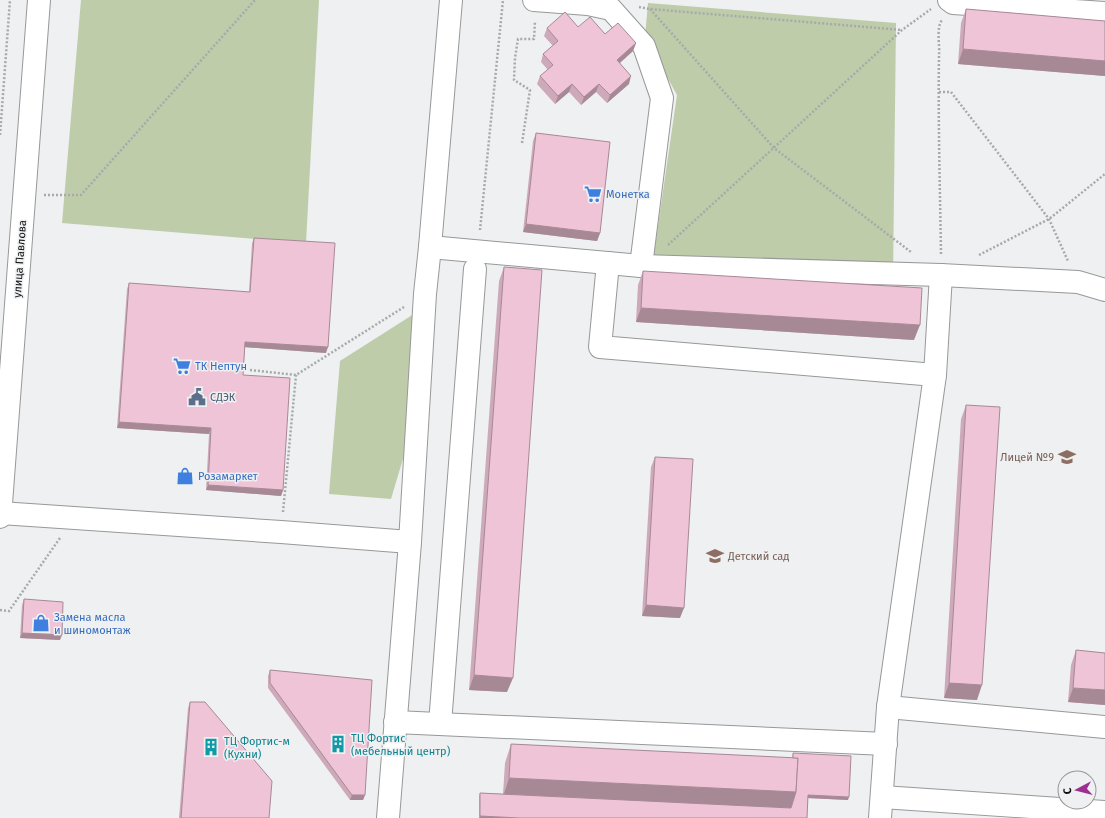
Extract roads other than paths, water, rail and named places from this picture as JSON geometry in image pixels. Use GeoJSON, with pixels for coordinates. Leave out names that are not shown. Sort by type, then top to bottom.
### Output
{"type":"FeatureCollection","features":[{"type":"Feature","properties":{"kind":"street","name":"улица Павлова"},"geometry":{"type":"LineString","coordinates":[[0,517],[39,0]]}},
{"type":"Feature","properties":{"kind":"street"},"geometry":{"type":"LineString","coordinates":[[388,818],[410,542],[425,294],[451,0]]}},
{"type":"Feature","properties":{"kind":"street"},"geometry":{"type":"LineString","coordinates":[[535,0],[588,2],[611,9],[644,46],[662,98],[642,266]]}},
{"type":"Feature","properties":{"kind":"street"},"geometry":{"type":"LineString","coordinates":[[945,4],[1105,13]]}},
{"type":"Feature","properties":{"kind":"street"},"geometry":{"type":"LineString","coordinates":[[430,247],[477,260],[608,263],[642,266],[941,275],[1078,282],[1105,290]]}},
{"type":"Feature","properties":{"kind":"street"},"geometry":{"type":"LineString","coordinates":[[440,724],[477,260]]}},
{"type":"Feature","properties":{"kind":"street"},"geometry":{"type":"LineString","coordinates":[[608,263],[600,347],[935,375]]}},
{"type":"Feature","properties":{"kind":"street"},"geometry":{"type":"LineString","coordinates":[[941,275],[935,375],[888,707],[881,808],[1105,812]]}},
{"type":"Feature","properties":{"kind":"street"},"geometry":{"type":"LineString","coordinates":[[0,513],[410,542]]}},
{"type":"Feature","properties":{"kind":"street"},"geometry":{"type":"LineString","coordinates":[[888,707],[1105,727]]}},
{"type":"Feature","properties":{"kind":"street"},"geometry":{"type":"LineString","coordinates":[[395,722],[886,744]]}},
{"type":"Feature","properties":{"kind":"place","name":"Монетка"},"geometry":{"type":"Point","coordinates":[593,194]}},
{"type":"Feature","properties":{"kind":"place","name":"ТК Нептун"},"geometry":{"type":"Point","coordinates":[182,366]}},
{"type":"Feature","properties":{"kind":"place","name":"СДЭК"},"geometry":{"type":"Point","coordinates":[197,397]}},
{"type":"Feature","properties":{"kind":"place","name":"Лицей №9"},"geometry":{"type":"Point","coordinates":[1067,457]}},
{"type":"Feature","properties":{"kind":"place","name":"Розамаркет"},"geometry":{"type":"Point","coordinates":[185,476]}},
{"type":"Feature","properties":{"kind":"place","name":"Детский сад"},"geometry":{"type":"Point","coordinates":[715,556]}},
{"type":"Feature","properties":{"kind":"place","name":"Замена масла и шиномонтаж"},"geometry":{"type":"Point","coordinates":[41,623]}},
{"type":"Feature","properties":{"kind":"place","name":"ТЦ Фортис (мебельный центр)"},"geometry":{"type":"Point","coordinates":[338,744]}},
{"type":"Feature","properties":{"kind":"place","name":"ТЦ Фортис-м (Кухни)"},"geometry":{"type":"Point","coordinates":[211,747]}}]}
